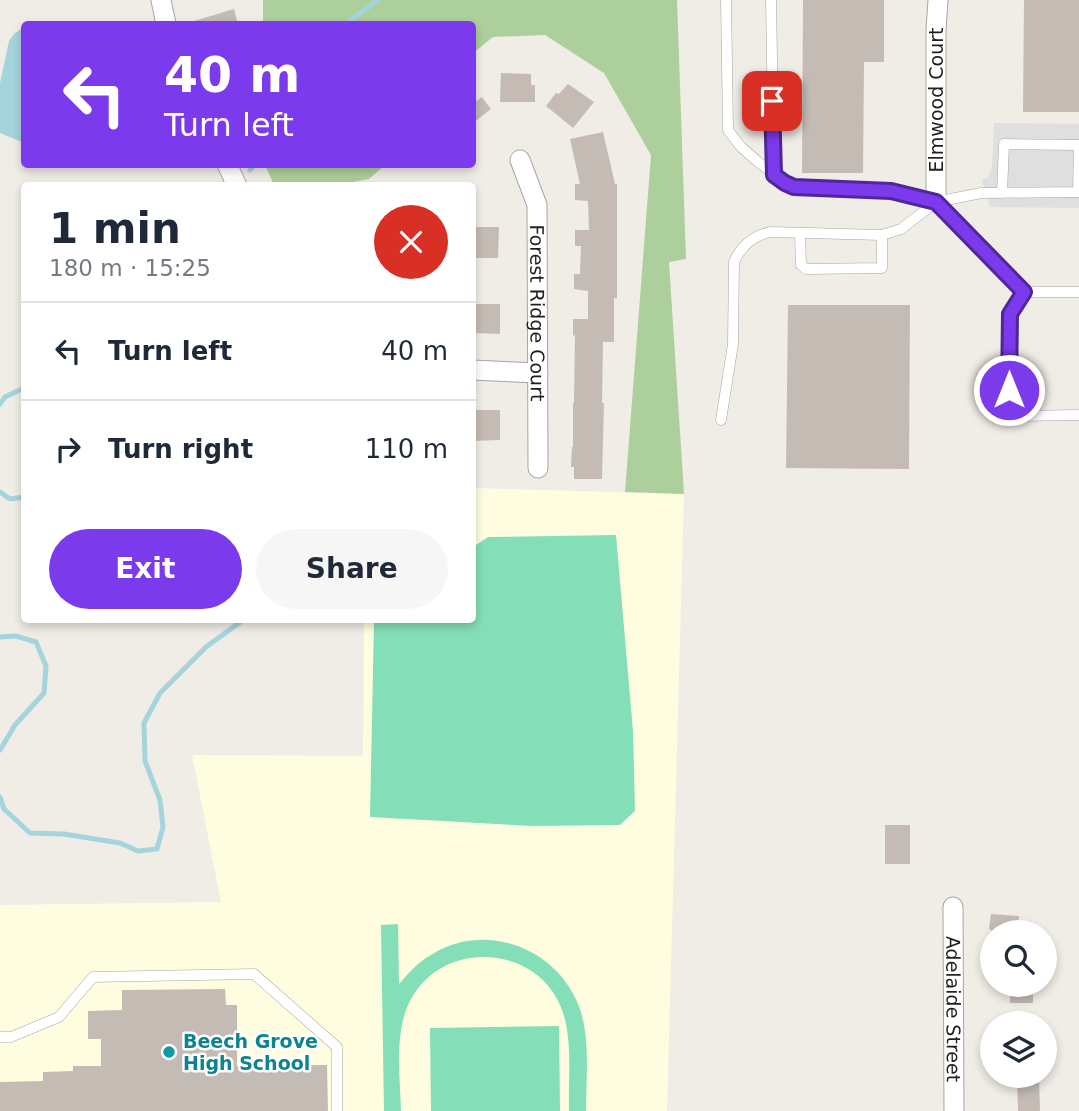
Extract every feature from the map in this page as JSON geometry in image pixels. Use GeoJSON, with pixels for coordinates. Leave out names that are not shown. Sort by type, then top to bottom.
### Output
{"type":"FeatureCollection","features":[{"type":"Feature","properties":{"kind":"street"},"geometry":{"type":"LineString","coordinates":[[161,0],[165,21]]}},
{"type":"Feature","properties":{"kind":"street","name":"Elmwood Court"},"geometry":{"type":"LineString","coordinates":[[936,202],[937,0]]}},
{"type":"Feature","properties":{"kind":"street","name":"Forest Ridge Court"},"geometry":{"type":"LineString","coordinates":[[520,160],[537,205],[538,468]]}},
{"type":"Feature","properties":{"kind":"street"},"geometry":{"type":"LineString","coordinates":[[476,370],[538,373]]}},
{"type":"Feature","properties":{"kind":"street","name":"Adelaide Street"},"geometry":{"type":"LineString","coordinates":[[953,907],[954,1111]]}},
{"type":"Feature","properties":{"kind":"lane"},"geometry":{"type":"LineString","coordinates":[[726,0],[728,130],[741,147],[785,183],[794,187],[891,191],[936,202],[981,193],[1002,193],[1078,192],[1079,145],[1004,144],[1002,193]]}},
{"type":"Feature","properties":{"kind":"lane"},"geometry":{"type":"LineString","coordinates":[[771,0],[774,175]]}},
{"type":"Feature","properties":{"kind":"lane"},"geometry":{"type":"LineString","coordinates":[[721,421],[733,344],[734,262],[738,251],[755,237],[769,232],[882,235],[901,229],[936,202]]}},
{"type":"Feature","properties":{"kind":"lane"},"geometry":{"type":"LineString","coordinates":[[936,202],[1024,292],[1079,292]]}},
{"type":"Feature","properties":{"kind":"lane"},"geometry":{"type":"LineString","coordinates":[[800,233],[801,265],[807,268],[882,268],[882,235]]}},
{"type":"Feature","properties":{"kind":"lane"},"geometry":{"type":"LineString","coordinates":[[1024,292],[1010,314],[1009,416],[1079,415]]}},
{"type":"Feature","properties":{"kind":"lane"},"geometry":{"type":"LineString","coordinates":[[0,1037],[11,1037],[59,1017],[93,977],[254,974],[337,1047],[337,1111]]}},
{"type":"Feature","properties":{"kind":"shaded area"},"geometry":{"type":"Polygon","coordinates":[[[994,123],[1079,124],[1079,208],[990,207],[982,180],[988,177],[992,168],[994,123]]]}},
{"type":"Feature","properties":{"kind":"shaded area"},"geometry":{"type":"Polygon","coordinates":[[[476,488],[684,494],[667,1111],[0,1111],[0,905],[221,902],[192,755],[363,756],[364,623],[476,623],[476,488]]]}},
{"type":"Feature","properties":{"kind":"green space"},"geometry":{"type":"Polygon","coordinates":[[[263,0],[677,0],[686,259],[669,262],[684,494],[625,492],[651,155],[604,73],[545,35],[493,37],[476,51],[476,21],[263,21],[263,0]]]}},
{"type":"Feature","properties":{"kind":"green space"},"geometry":{"type":"Polygon","coordinates":[[[266,168],[382,168],[369,179],[353,182],[273,182],[266,168]]]}},
{"type":"Feature","properties":{"kind":"green space"},"geometry":{"type":"Polygon","coordinates":[[[616,535],[633,731],[635,811],[620,825],[532,826],[370,817],[374,623],[476,623],[476,545],[488,537],[616,535]]]}},
{"type":"Feature","properties":{"kind":"green space"},"geometry":{"type":"Polygon","coordinates":[[[398,924],[399,984],[431,955],[452,945],[473,940],[516,945],[535,954],[553,968],[567,984],[578,1004],[585,1029],[586,1111],[569,1111],[568,1034],[562,1010],[550,988],[533,972],[512,962],[489,957],[466,959],[444,967],[425,981],[410,1001],[400,1040],[401,1111],[384,1111],[381,925],[398,924]]]}},
{"type":"Feature","properties":{"kind":"green space"},"geometry":{"type":"Polygon","coordinates":[[[559,1026],[560,1111],[431,1111],[430,1028],[559,1026]]]}},
{"type":"Feature","properties":{"kind":"water"},"geometry":{"type":"Polygon","coordinates":[[[21,29],[21,142],[0,133],[0,83],[9,41],[21,29]]]}},
{"type":"Feature","properties":{"kind":"building"},"geometry":{"type":"Polygon","coordinates":[[[803,0],[884,0],[884,62],[864,62],[863,173],[802,173],[803,0]]]}},
{"type":"Feature","properties":{"kind":"building"},"geometry":{"type":"Polygon","coordinates":[[[1024,0],[1079,0],[1079,112],[1023,112],[1024,0]]]}},
{"type":"Feature","properties":{"kind":"building"},"geometry":{"type":"Polygon","coordinates":[[[234,9],[237,21],[194,21],[234,9]]]}},
{"type":"Feature","properties":{"kind":"building"},"geometry":{"type":"Polygon","coordinates":[[[501,73],[531,74],[531,85],[535,85],[535,102],[500,102],[501,73]]]}},
{"type":"Feature","properties":{"kind":"building"},"geometry":{"type":"Polygon","coordinates":[[[568,84],[594,102],[573,128],[546,106],[556,93],[559,94],[568,84]]]}},
{"type":"Feature","properties":{"kind":"building"},"geometry":{"type":"Polygon","coordinates":[[[482,97],[491,109],[476,121],[476,101],[482,97]]]}},
{"type":"Feature","properties":{"kind":"building"},"geometry":{"type":"Polygon","coordinates":[[[603,132],[617,184],[617,298],[614,298],[614,342],[603,342],[602,479],[574,479],[574,467],[571,467],[575,335],[573,336],[573,319],[588,319],[588,291],[574,289],[574,274],[580,274],[581,246],[575,246],[575,230],[589,230],[588,201],[575,200],[575,184],[580,184],[570,139],[603,132]]]}},
{"type":"Feature","properties":{"kind":"building"},"geometry":{"type":"Polygon","coordinates":[[[476,227],[499,227],[498,258],[476,258],[476,227]]]}},
{"type":"Feature","properties":{"kind":"building"},"geometry":{"type":"Polygon","coordinates":[[[476,304],[500,304],[500,334],[476,333],[476,304]]]}},
{"type":"Feature","properties":{"kind":"building"},"geometry":{"type":"Polygon","coordinates":[[[788,305],[910,305],[909,469],[786,468],[788,305]]]}},
{"type":"Feature","properties":{"kind":"building"},"geometry":{"type":"Polygon","coordinates":[[[476,410],[500,410],[500,440],[476,441],[476,410]]]}},
{"type":"Feature","properties":{"kind":"building"},"geometry":{"type":"Polygon","coordinates":[[[885,825],[910,825],[910,864],[885,864],[885,825]]]}},
{"type":"Feature","properties":{"kind":"building"},"geometry":{"type":"Polygon","coordinates":[[[991,914],[1019,916],[1019,920],[990,920],[991,914]]]}},
{"type":"Feature","properties":{"kind":"building","name":"Beech Grove High School"},"geometry":{"type":"Polygon","coordinates":[[[225,989],[226,1005],[237,1005],[237,1066],[327,1065],[328,1111],[0,1111],[0,1082],[43,1081],[43,1072],[73,1071],[73,1066],[101,1066],[101,1039],[88,1039],[88,1011],[122,1010],[122,990],[225,989]]]}},
{"type":"Feature","properties":{"kind":"building"},"geometry":{"type":"Polygon","coordinates":[[[1010,997],[1033,997],[1033,1003],[1010,1003],[1010,997]]]}},
{"type":"Feature","properties":{"kind":"building"},"geometry":{"type":"Polygon","coordinates":[[[1017,1088],[1039,1088],[1040,1111],[1018,1111],[1017,1088]]]}},
{"type":"Feature","properties":{"kind":"waterway"},"geometry":{"type":"LineString","coordinates":[[349,21],[378,0]]}},
{"type":"Feature","properties":{"kind":"waterway"},"geometry":{"type":"LineString","coordinates":[[0,404],[5,397],[21,389]]}},
{"type":"Feature","properties":{"kind":"waterway"},"geometry":{"type":"LineString","coordinates":[[0,492],[10,499],[21,497]]}},
{"type":"Feature","properties":{"kind":"waterway"},"geometry":{"type":"LineString","coordinates":[[0,797],[4,809],[30,833],[64,834],[120,843],[138,851],[157,849],[163,827],[160,800],[145,761],[144,723],[160,693],[206,647],[239,623]]}},
{"type":"Feature","properties":{"kind":"waterway"},"geometry":{"type":"LineString","coordinates":[[0,637],[16,636],[36,642],[46,666],[44,693],[15,725],[0,750]]}},
{"type":"Feature","properties":{"kind":"place","name":"Beech Grove High School"},"geometry":{"type":"Point","coordinates":[169,1052]}},
{"type":"Feature","properties":{"kind":"route"},"geometry":{"type":"LineString","coordinates":[[772,101],[774,175],[794,187],[891,191],[936,202],[1024,292],[1010,314],[1009,390]]}}]}
